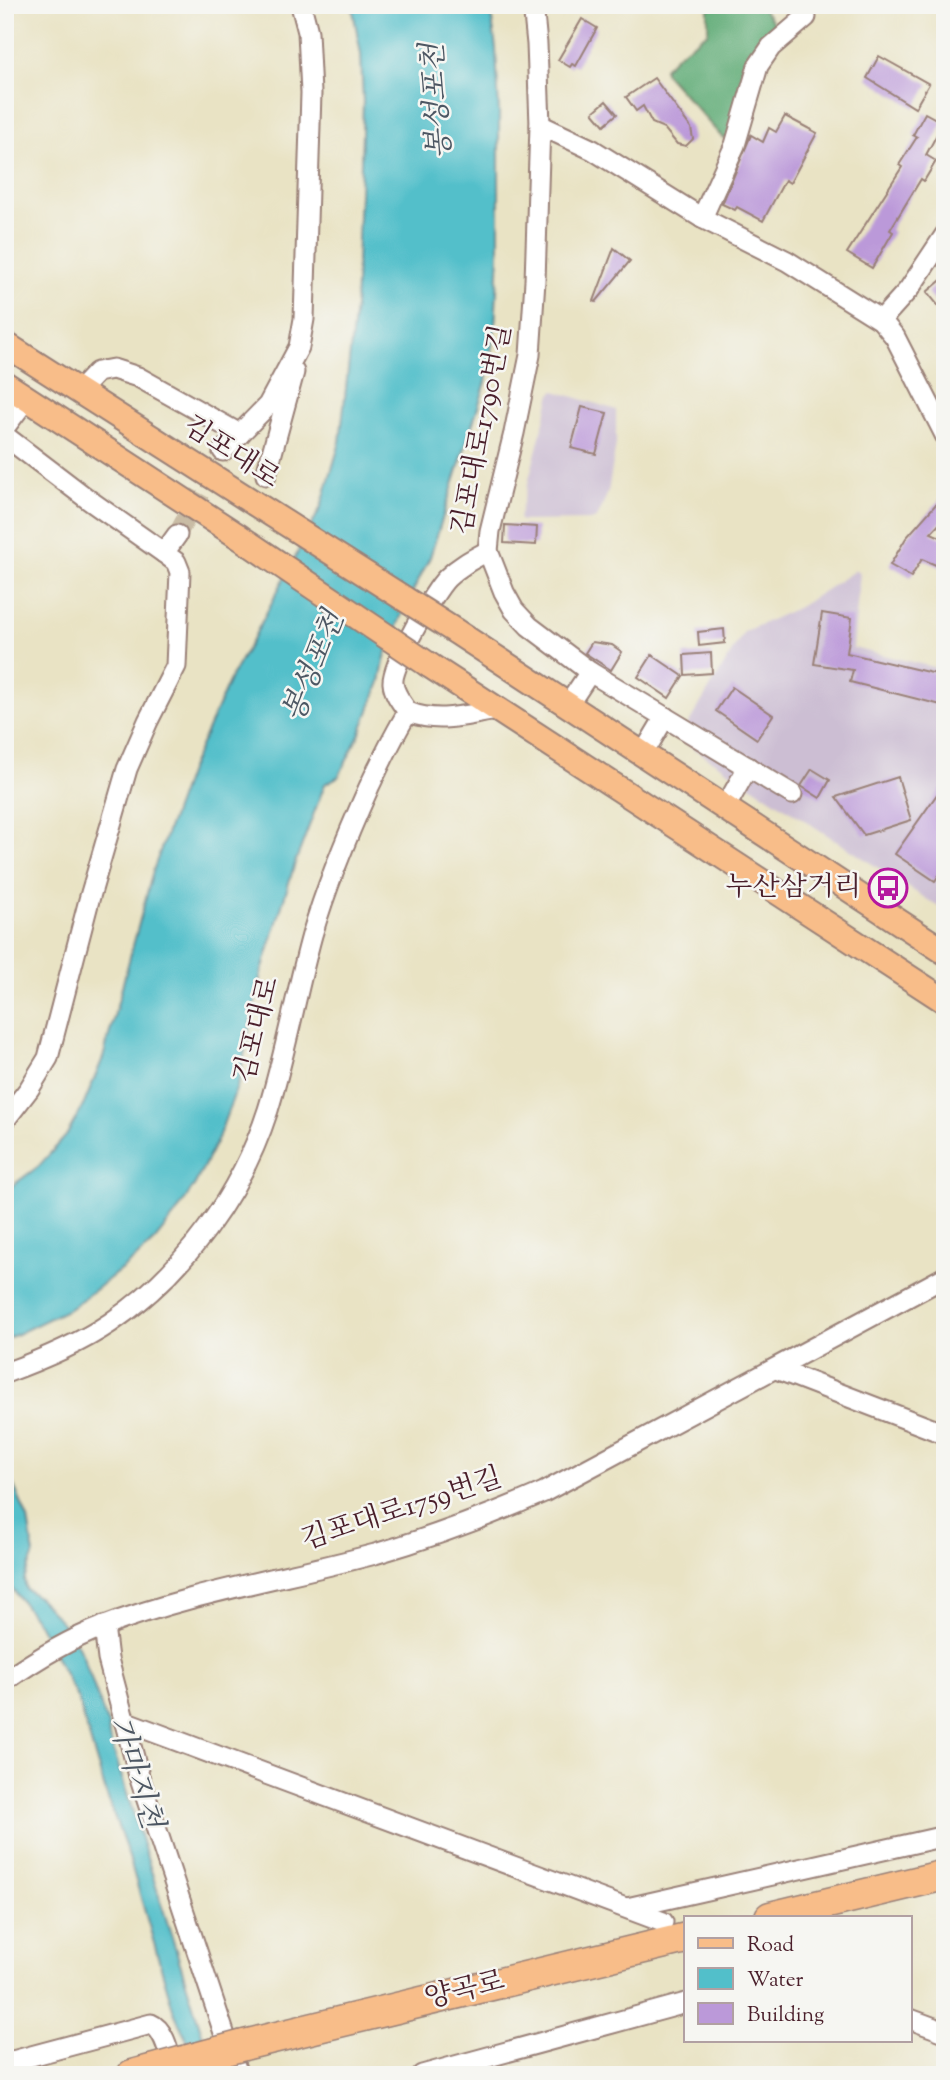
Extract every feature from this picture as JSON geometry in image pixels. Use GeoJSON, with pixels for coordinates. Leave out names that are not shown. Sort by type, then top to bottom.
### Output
{"type":"FeatureCollection","features":[{"type":"Feature","properties":{"kind":"highway"},"geometry":{"type":"LineString","coordinates":[[774,1916],[945,1875]]}},
{"type":"Feature","properties":{"kind":"highway"},"geometry":{"type":"LineString","coordinates":[[856,1916],[945,1895]]}},
{"type":"Feature","properties":{"kind":"highway","name":"양곡로"},"geometry":{"type":"LineString","coordinates":[[244,2061],[674,1930]]}},
{"type":"Feature","properties":{"kind":"highway","name":"양곡로"},"geometry":{"type":"LineString","coordinates":[[244,2061],[684,1958]]}},
{"type":"Feature","properties":{"kind":"highway"},"geometry":{"type":"LineString","coordinates":[[132,2075],[244,2061]]}},
{"type":"Feature","properties":{"kind":"highway"},"geometry":{"type":"LineString","coordinates":[[211,2075],[244,2061]]}},
{"type":"Feature","properties":{"kind":"main road","name":"김포대로"},"geometry":{"type":"LineString","coordinates":[[5,344],[455,631],[945,952]]}},
{"type":"Feature","properties":{"kind":"main road"},"geometry":{"type":"LineString","coordinates":[[5,384],[497,710],[945,1001]]}},
{"type":"Feature","properties":{"kind":"main road"},"geometry":{"type":"LineString","coordinates":[[864,949],[888,915]]}},
{"type":"Feature","properties":{"kind":"street","name":"김포대로"},"geometry":{"type":"LineString","coordinates":[[223,451],[268,405],[299,347],[307,282],[311,93],[308,32],[301,5]]}},
{"type":"Feature","properties":{"kind":"street","name":"김포대로1790번길"},"geometry":{"type":"LineString","coordinates":[[533,5],[540,125],[530,355],[517,422],[490,531],[488,551],[504,593],[514,610],[529,626],[590,672],[792,794]]}},
{"type":"Feature","properties":{"kind":"street"},"geometry":{"type":"LineString","coordinates":[[702,218],[735,145],[758,66],[771,47],[806,17]]}},
{"type":"Feature","properties":{"kind":"street"},"geometry":{"type":"LineString","coordinates":[[540,125],[593,150],[702,218],[787,261],[881,320],[895,337],[945,435]]}},
{"type":"Feature","properties":{"kind":"street"},"geometry":{"type":"LineString","coordinates":[[881,320],[909,289],[945,235]]}},
{"type":"Feature","properties":{"kind":"street"},"geometry":{"type":"LineString","coordinates":[[266,475],[288,399],[299,347]]}},
{"type":"Feature","properties":{"kind":"street"},"geometry":{"type":"LineString","coordinates":[[79,391],[97,372],[113,369],[138,377],[240,434]]}},
{"type":"Feature","properties":{"kind":"street"},"geometry":{"type":"LineString","coordinates":[[5,427],[27,398]]}},
{"type":"Feature","properties":{"kind":"street"},"geometry":{"type":"LineString","coordinates":[[5,436],[176,562],[180,572],[176,666],[127,769],[89,900],[48,1058],[29,1089],[5,1119]]}},
{"type":"Feature","properties":{"kind":"street"},"geometry":{"type":"LineString","coordinates":[[164,553],[177,535]]}},
{"type":"Feature","properties":{"kind":"street"},"geometry":{"type":"LineString","coordinates":[[488,551],[463,565],[444,580],[435,592],[395,667],[393,685],[408,712],[424,719],[437,720],[497,710]]}},
{"type":"Feature","properties":{"kind":"street"},"geometry":{"type":"LineString","coordinates":[[568,705],[590,672]]}},
{"type":"Feature","properties":{"kind":"street","name":"김포대로"},"geometry":{"type":"LineString","coordinates":[[8,1372],[82,1339],[138,1303],[188,1251],[229,1196],[268,1112],[312,936],[336,861],[389,745],[408,712]]}},
{"type":"Feature","properties":{"kind":"street"},"geometry":{"type":"LineString","coordinates":[[643,754],[665,717]]}},
{"type":"Feature","properties":{"kind":"street"},"geometry":{"type":"LineString","coordinates":[[725,808],[748,767]]}},
{"type":"Feature","properties":{"kind":"street","name":"김포대로1759번길"},"geometry":{"type":"LineString","coordinates":[[5,1681],[35,1660],[97,1629],[165,1607],[375,1553],[489,1516],[544,1492],[945,1277]]}},
{"type":"Feature","properties":{"kind":"street"},"geometry":{"type":"LineString","coordinates":[[776,1369],[945,1434]]}},
{"type":"Feature","properties":{"kind":"street"},"geometry":{"type":"LineString","coordinates":[[97,1629],[144,1789],[244,2061]]}},
{"type":"Feature","properties":{"kind":"street"},"geometry":{"type":"LineString","coordinates":[[124,1721],[627,1908],[674,1930]]}},
{"type":"Feature","properties":{"kind":"street"},"geometry":{"type":"LineString","coordinates":[[627,1908],[945,1836]]}},
{"type":"Feature","properties":{"kind":"street"},"geometry":{"type":"LineString","coordinates":[[422,2075],[684,2004]]}},
{"type":"Feature","properties":{"kind":"street"},"geometry":{"type":"LineString","coordinates":[[912,2020],[945,2032]]}},
{"type":"Feature","properties":{"kind":"street"},"geometry":{"type":"LineString","coordinates":[[5,2063],[151,2024],[157,2026],[162,2034],[169,2071]]}},
{"type":"Feature","properties":{"kind":"shaded area"},"geometry":{"type":"Polygon","coordinates":[[[555,391],[616,410],[616,444],[608,492],[594,520],[521,521],[519,518],[551,394],[555,391]]]}},
{"type":"Feature","properties":{"kind":"shaded area"},"geometry":{"type":"Polygon","coordinates":[[[856,570],[860,573],[853,648],[945,670],[945,911],[679,739],[744,632],[799,607],[856,570]]]}},
{"type":"Feature","properties":{"kind":"green space"},"geometry":{"type":"Polygon","coordinates":[[[708,5],[760,5],[780,31],[729,138],[720,135],[664,72],[664,68],[677,55],[708,32],[708,5]]]}},
{"type":"Feature","properties":{"kind":"water","name":"봉성포천"},"geometry":{"type":"Polygon","coordinates":[[[352,5],[490,5],[496,48],[499,114],[499,255],[495,327],[486,382],[430,557],[404,609],[360,733],[339,776],[325,784],[295,863],[261,974],[238,1084],[218,1138],[195,1184],[175,1215],[136,1258],[71,1308],[5,1340],[5,1191],[39,1166],[66,1136],[84,1104],[103,1058],[153,871],[189,771],[231,677],[321,507],[340,442],[355,307],[363,102],[361,54],[352,5]]]}},
{"type":"Feature","properties":{"kind":"water"},"geometry":{"type":"Polygon","coordinates":[[[5,1465],[28,1519],[34,1554],[24,1580],[26,1589],[39,1598],[70,1631],[82,1654],[108,1725],[109,1736],[215,2075],[197,2075],[190,2047],[174,2012],[129,1857],[106,1793],[78,1699],[39,1625],[11,1587],[16,1557],[14,1546],[5,1531],[5,1465]]]}},
{"type":"Feature","properties":{"kind":"building"},"geometry":{"type":"Polygon","coordinates":[[[582,19],[597,28],[576,66],[572,64],[570,67],[558,60],[582,19]]]}},
{"type":"Feature","properties":{"kind":"building"},"geometry":{"type":"Polygon","coordinates":[[[879,56],[929,84],[915,108],[867,78],[879,56]]]}},
{"type":"Feature","properties":{"kind":"building"},"geometry":{"type":"Polygon","coordinates":[[[654,78],[691,128],[693,139],[686,146],[677,144],[664,128],[652,123],[643,106],[636,111],[626,97],[654,78]]]}},
{"type":"Feature","properties":{"kind":"building"},"geometry":{"type":"Polygon","coordinates":[[[606,101],[617,114],[604,125],[593,112],[606,101]]]}},
{"type":"Feature","properties":{"kind":"building"},"geometry":{"type":"Polygon","coordinates":[[[925,113],[943,123],[926,155],[936,161],[924,181],[921,179],[890,230],[893,232],[872,268],[847,253],[902,167],[899,165],[917,137],[913,135],[925,113]]]}},
{"type":"Feature","properties":{"kind":"building"},"geometry":{"type":"Polygon","coordinates":[[[785,116],[817,133],[790,183],[785,180],[763,221],[737,207],[735,210],[722,204],[751,135],[763,142],[769,128],[776,132],[785,116]]]}},
{"type":"Feature","properties":{"kind":"building"},"geometry":{"type":"Polygon","coordinates":[[[614,248],[630,261],[596,302],[594,301],[614,248]]]}},
{"type":"Feature","properties":{"kind":"building"},"geometry":{"type":"Polygon","coordinates":[[[945,277],[945,314],[927,292],[945,277]]]}},
{"type":"Feature","properties":{"kind":"building"},"geometry":{"type":"Polygon","coordinates":[[[582,407],[607,413],[596,454],[571,448],[582,407]]]}},
{"type":"Feature","properties":{"kind":"building"},"geometry":{"type":"Polygon","coordinates":[[[945,494],[945,518],[931,533],[945,539],[945,569],[922,559],[911,577],[890,565],[906,538],[945,494]]]}},
{"type":"Feature","properties":{"kind":"building"},"geometry":{"type":"Polygon","coordinates":[[[505,525],[537,527],[536,545],[504,543],[505,525]]]}},
{"type":"Feature","properties":{"kind":"building"},"geometry":{"type":"Polygon","coordinates":[[[822,613],[852,618],[847,653],[945,676],[945,706],[850,682],[853,670],[814,664],[822,613]]]}},
{"type":"Feature","properties":{"kind":"building"},"geometry":{"type":"Polygon","coordinates":[[[724,629],[725,643],[699,646],[698,632],[724,629]]]}},
{"type":"Feature","properties":{"kind":"building"},"geometry":{"type":"Polygon","coordinates":[[[592,642],[612,645],[622,652],[611,670],[585,653],[592,642]]]}},
{"type":"Feature","properties":{"kind":"building"},"geometry":{"type":"Polygon","coordinates":[[[711,653],[712,673],[685,675],[684,655],[711,653]]]}},
{"type":"Feature","properties":{"kind":"building"},"geometry":{"type":"Polygon","coordinates":[[[652,655],[683,676],[669,698],[638,677],[652,655]]]}},
{"type":"Feature","properties":{"kind":"building"},"geometry":{"type":"Polygon","coordinates":[[[732,687],[773,715],[757,739],[716,711],[732,687]]]}},
{"type":"Feature","properties":{"kind":"building"},"geometry":{"type":"Polygon","coordinates":[[[812,769],[830,780],[820,798],[801,786],[812,769]]]}},
{"type":"Feature","properties":{"kind":"building"},"geometry":{"type":"Polygon","coordinates":[[[898,777],[911,820],[864,835],[836,797],[898,777]]]}},
{"type":"Feature","properties":{"kind":"building"},"geometry":{"type":"Polygon","coordinates":[[[945,783],[945,866],[935,881],[895,854],[945,783]]]}},
{"type":"Feature","properties":{"kind":"tunnel"},"geometry":{"type":"LineString","coordinates":[[177,535],[223,451]]}},
{"type":"Feature","properties":{"kind":"place","name":"누산삼거리"},"geometry":{"type":"Point","coordinates":[888,888]}},
{"type":"Feature","properties":{"kind":"water label","name":"가마지천"},"geometry":{"type":"Point","coordinates":[134,1773]}}]}
